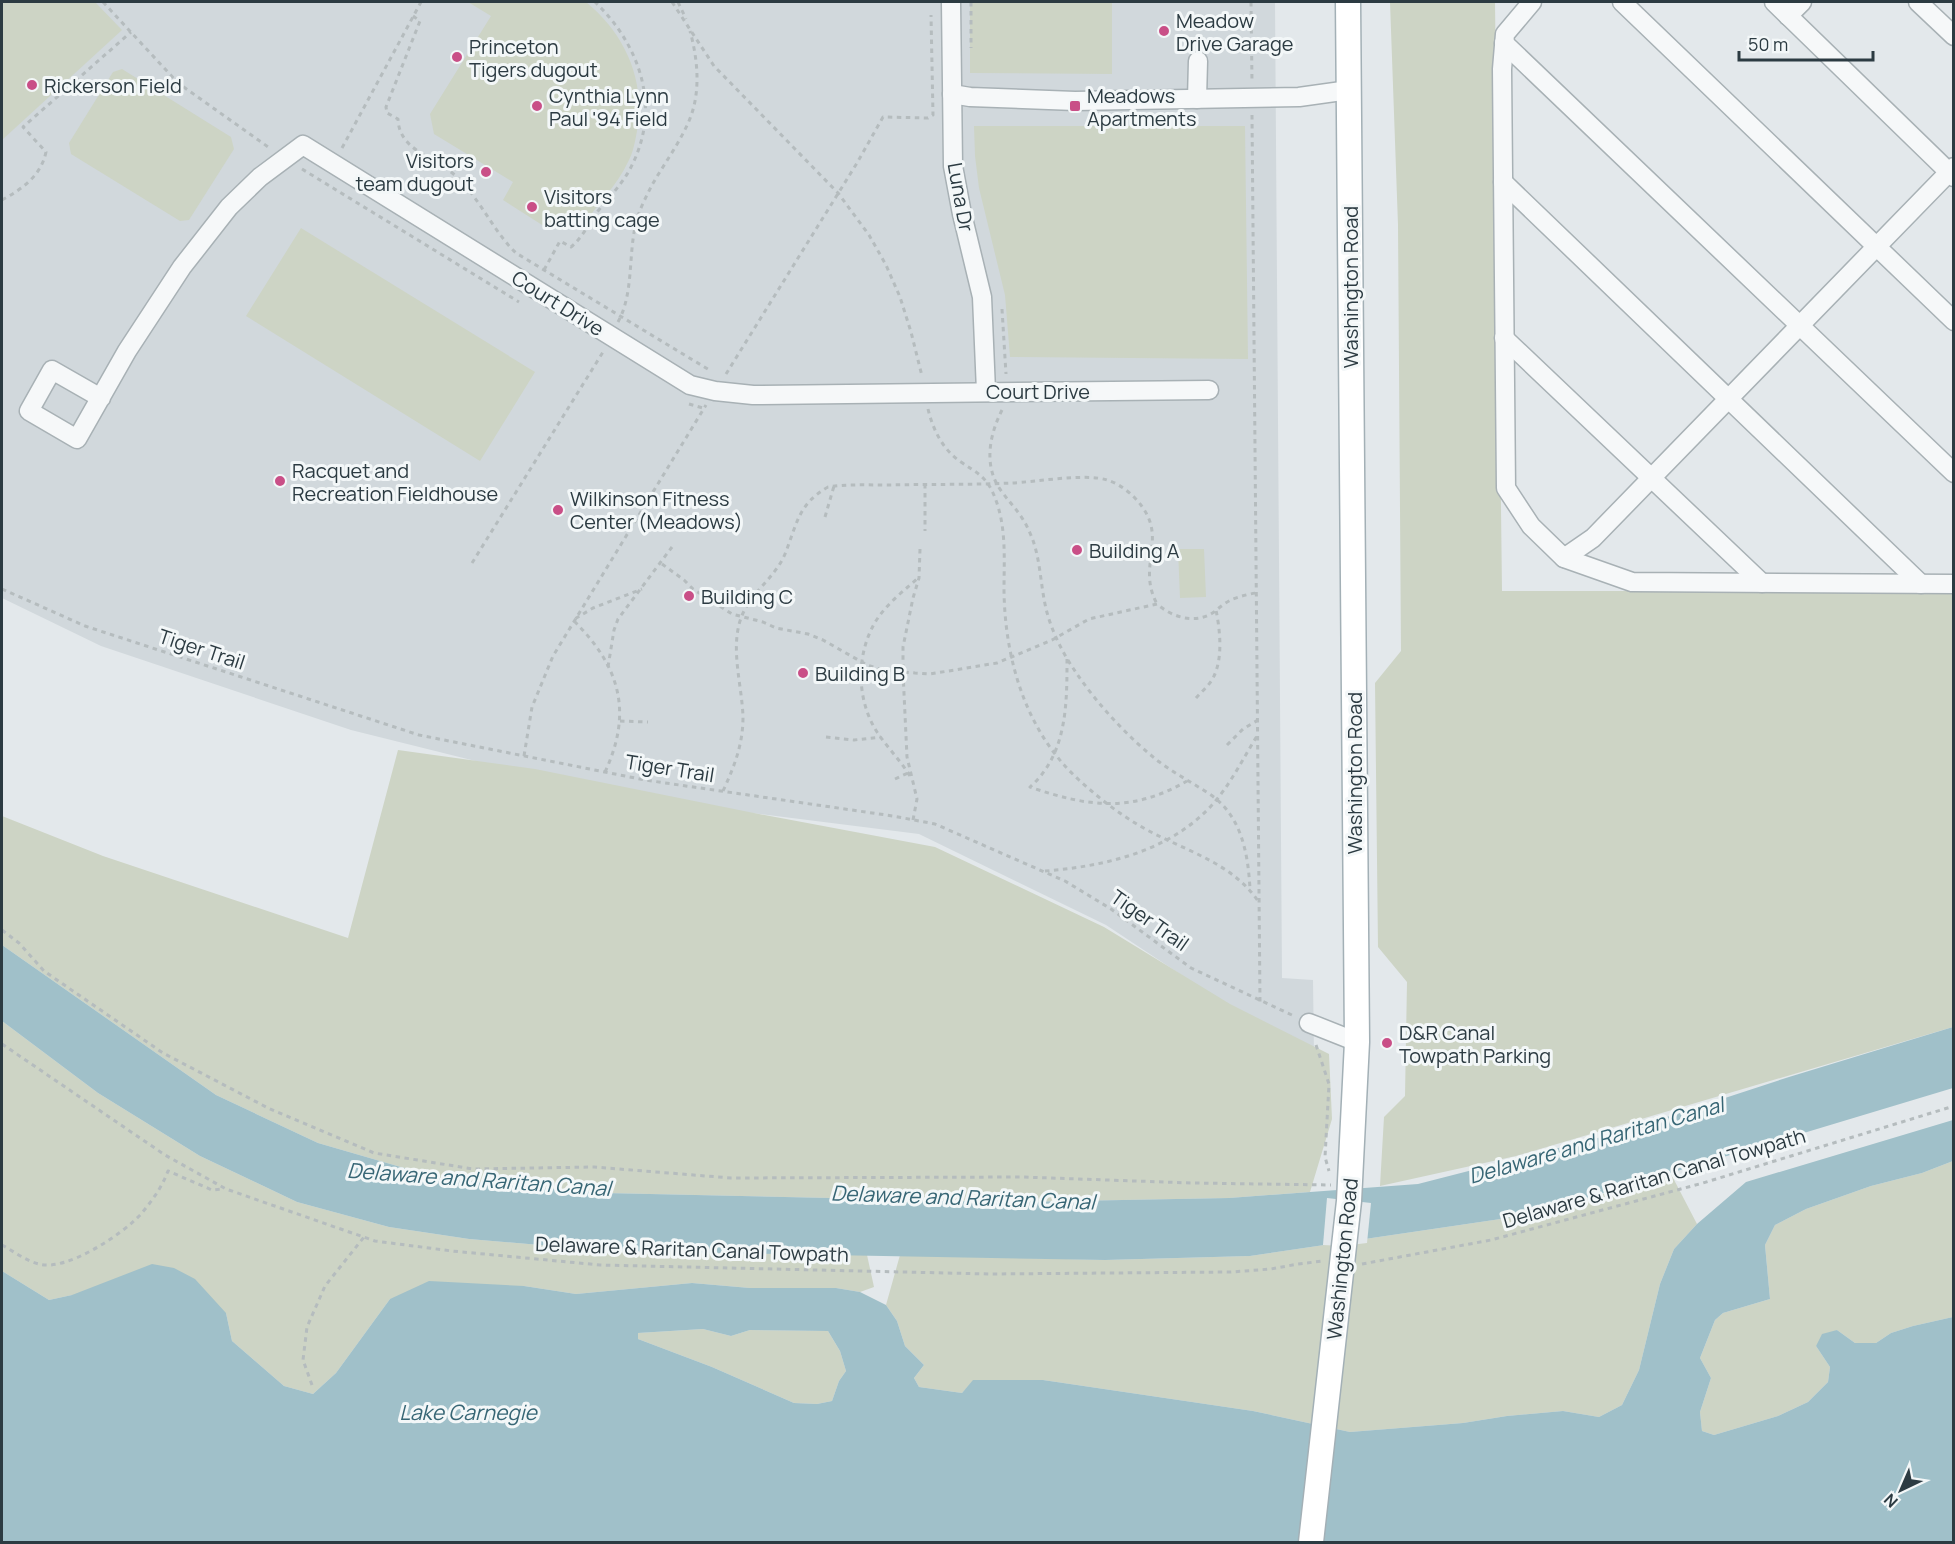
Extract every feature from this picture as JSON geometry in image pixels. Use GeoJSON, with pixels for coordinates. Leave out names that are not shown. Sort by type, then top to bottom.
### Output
{"type":"FeatureCollection","features":[{"type":"Feature","properties":{"kind":"main road","name":"Washington Road"},"geometry":{"type":"LineString","coordinates":[[1311,1542],[1349,1201],[1357,1042],[1348,2]]}},
{"type":"Feature","properties":{"kind":"street","name":"Luna Dr"},"geometry":{"type":"LineString","coordinates":[[951,2],[953,166],[982,297],[986,391]]}},
{"type":"Feature","properties":{"kind":"street"},"geometry":{"type":"LineString","coordinates":[[1532,2],[1505,34],[1502,69],[1506,488],[1531,526],[1564,558],[1632,582],[1953,584]]}},
{"type":"Feature","properties":{"kind":"street"},"geometry":{"type":"LineString","coordinates":[[1622,2],[1953,321]]}},
{"type":"Feature","properties":{"kind":"street"},"geometry":{"type":"LineString","coordinates":[[1564,558],[1593,538],[1952,172],[1774,2]]}},
{"type":"Feature","properties":{"kind":"street"},"geometry":{"type":"LineString","coordinates":[[1788,16],[1802,2]]}},
{"type":"Feature","properties":{"kind":"street"},"geometry":{"type":"LineString","coordinates":[[1918,2],[1953,36]]}},
{"type":"Feature","properties":{"kind":"street"},"geometry":{"type":"LineString","coordinates":[[1504,43],[1953,473]]}},
{"type":"Feature","properties":{"kind":"street"},"geometry":{"type":"LineString","coordinates":[[1197,99],[1198,62]]}},
{"type":"Feature","properties":{"kind":"street"},"geometry":{"type":"LineString","coordinates":[[952,94],[970,97],[1075,101],[1299,97],[1348,90]]}},
{"type":"Feature","properties":{"kind":"street","name":"Court Drive"},"geometry":{"type":"LineString","coordinates":[[100,398],[52,370],[29,411],[77,439],[127,351],[182,267],[237,199],[260,177],[303,145],[690,385],[719,385],[753,395],[1209,390]]}},
{"type":"Feature","properties":{"kind":"street"},"geometry":{"type":"LineString","coordinates":[[1503,182],[1921,584]]}},
{"type":"Feature","properties":{"kind":"street"},"geometry":{"type":"LineString","coordinates":[[1504,338],[1762,583]]}},
{"type":"Feature","properties":{"kind":"street"},"geometry":{"type":"LineString","coordinates":[[1309,1023],[1357,1042]]}},
{"type":"Feature","properties":{"kind":"path"},"geometry":{"type":"LineString","coordinates":[[323,183],[421,2]]}},
{"type":"Feature","properties":{"kind":"path"},"geometry":{"type":"LineString","coordinates":[[544,270],[560,241],[571,247],[575,244],[597,212],[617,189],[633,163],[642,133],[646,100],[636,61],[630,45],[613,18],[595,2]]}},
{"type":"Feature","properties":{"kind":"path"},"geometry":{"type":"LineString","coordinates":[[672,2],[714,66],[838,193],[869,235],[900,297],[911,332],[935,432],[945,448],[960,462],[979,472],[992,491],[1001,517],[1005,553],[1005,625],[1010,658],[1032,718],[1054,753],[1076,778],[1106,804],[1150,831],[1211,860],[1251,890],[1258,902]]}},
{"type":"Feature","properties":{"kind":"path"},"geometry":{"type":"LineString","coordinates":[[472,563],[603,353],[624,312],[636,221],[661,168],[689,120],[697,93],[696,52],[689,27],[678,2]]}},
{"type":"Feature","properties":{"kind":"path"},"geometry":{"type":"LineString","coordinates":[[971,2],[971,53]]}},
{"type":"Feature","properties":{"kind":"path"},"geometry":{"type":"LineString","coordinates":[[1251,2],[1260,1002]]}},
{"type":"Feature","properties":{"kind":"path"},"geometry":{"type":"LineString","coordinates":[[524,756],[532,707],[553,656],[573,620],[883,117],[928,118],[933,115],[932,12]]}},
{"type":"Feature","properties":{"kind":"path"},"geometry":{"type":"LineString","coordinates":[[413,16],[420,21],[386,107],[387,113],[398,119],[398,128],[405,142],[451,172],[464,184],[508,245],[516,252],[621,317],[719,385]]}},
{"type":"Feature","properties":{"kind":"path"},"geometry":{"type":"LineString","coordinates":[[2,200],[20,190],[43,165],[46,152],[23,127],[131,32]]}},
{"type":"Feature","properties":{"kind":"path"},"geometry":{"type":"LineString","coordinates":[[1002,303],[1006,391],[1005,402],[990,440],[991,466],[997,483],[1022,517],[1033,540],[1045,608],[1056,637],[1077,675],[1116,721],[1156,759],[1217,800],[1232,817],[1243,838],[1251,890]]}},
{"type":"Feature","properties":{"kind":"path"},"geometry":{"type":"LineString","coordinates":[[723,791],[736,762],[743,729],[737,651],[742,617],[779,565],[795,523],[804,508],[814,495],[828,487],[997,483],[1093,477],[1108,480],[1135,497],[1152,526],[1153,542],[1148,574],[1149,585],[1157,604],[1167,612],[1191,618],[1204,617],[1234,598],[1256,593]]}},
{"type":"Feature","properties":{"kind":"path"},"geometry":{"type":"LineString","coordinates":[[925,484],[925,531]]}},
{"type":"Feature","properties":{"kind":"path"},"geometry":{"type":"LineString","coordinates":[[825,517],[834,486]]}},
{"type":"Feature","properties":{"kind":"path"},"geometry":{"type":"LineString","coordinates":[[608,668],[618,619],[662,564],[672,547]]}},
{"type":"Feature","properties":{"kind":"path"},"geometry":{"type":"LineString","coordinates":[[913,820],[917,799],[907,757],[903,705],[903,647],[919,578],[920,549]]}},
{"type":"Feature","properties":{"kind":"path"},"geometry":{"type":"LineString","coordinates":[[662,564],[720,608],[742,617],[763,621],[777,628],[808,634],[861,662],[882,670],[903,672],[930,674],[984,666],[1010,658],[1089,619],[1157,604]]}},
{"type":"Feature","properties":{"kind":"path"},"geometry":{"type":"LineString","coordinates":[[911,777],[881,737],[866,708],[861,686],[861,662],[873,626],[892,601],[919,578]]}},
{"type":"Feature","properties":{"kind":"path","name":"Tiger Trail"},"geometry":{"type":"LineString","coordinates":[[2,589],[85,626],[416,734],[645,780],[935,824],[1065,881],[1111,909],[1191,968],[1309,1023]]}},
{"type":"Feature","properties":{"kind":"path"},"geometry":{"type":"LineString","coordinates":[[573,620],[593,608],[642,589]]}},
{"type":"Feature","properties":{"kind":"path"},"geometry":{"type":"LineString","coordinates":[[1196,698],[1211,683],[1218,666],[1219,624],[1216,610]]}},
{"type":"Feature","properties":{"kind":"path"},"geometry":{"type":"LineString","coordinates":[[573,620],[588,636],[615,680],[620,721],[619,734],[605,772]]}},
{"type":"Feature","properties":{"kind":"path"},"geometry":{"type":"LineString","coordinates":[[1067,658],[1065,714],[1061,736],[1043,776],[1030,787],[1070,800],[1106,804],[1128,802],[1162,793],[1187,781]]}},
{"type":"Feature","properties":{"kind":"path"},"geometry":{"type":"LineString","coordinates":[[1227,745],[1243,729],[1258,720]]}},
{"type":"Feature","properties":{"kind":"path"},"geometry":{"type":"LineString","coordinates":[[620,721],[648,722]]}},
{"type":"Feature","properties":{"kind":"path"},"geometry":{"type":"LineString","coordinates":[[1043,871],[1087,867],[1110,862],[1168,839],[1192,823],[1217,800],[1258,734]]}},
{"type":"Feature","properties":{"kind":"path"},"geometry":{"type":"LineString","coordinates":[[826,737],[854,740],[881,737]]}},
{"type":"Feature","properties":{"kind":"path"},"geometry":{"type":"LineString","coordinates":[[895,779],[908,773]]}},
{"type":"Feature","properties":{"kind":"path"},"geometry":{"type":"LineString","coordinates":[[2,930],[19,943],[44,971],[153,1046],[268,1108],[374,1153],[473,1170],[594,1167],[731,1178],[1022,1177],[1332,1185],[1325,1157],[1329,1084],[1309,1023]]}},
{"type":"Feature","properties":{"kind":"path","name":"Delaware & Raritan Canal Towpath"},"geometry":{"type":"LineString","coordinates":[[2,1044],[165,1155],[226,1189],[375,1240],[452,1251],[600,1265],[990,1274],[1231,1272],[1325,1261]]}},
{"type":"Feature","properties":{"kind":"path","name":"Delaware & Raritan Canal Towpath"},"geometry":{"type":"LineString","coordinates":[[1359,1265],[1491,1240],[1704,1183],[1953,1106]]}},
{"type":"Feature","properties":{"kind":"path"},"geometry":{"type":"LineString","coordinates":[[2,1245],[40,1265],[67,1263],[104,1244],[140,1215],[161,1187],[168,1171],[212,1190],[226,1189]]}},
{"type":"Feature","properties":{"kind":"path"},"geometry":{"type":"LineString","coordinates":[[312,1384],[303,1360],[307,1327],[325,1286],[364,1237]]}},
{"type":"Feature","properties":{"kind":"shaded area"},"geometry":{"type":"Polygon","coordinates":[[[2,2],[1275,2],[1282,978],[1313,980],[1314,1054],[1257,1025],[1106,925],[919,834],[616,796],[351,730],[101,646],[2,598],[2,2]]]}},
{"type":"Feature","properties":{"kind":"green space","name":"Rickerson Field"},"geometry":{"type":"Polygon","coordinates":[[[2,2],[95,2],[122,30],[2,140],[2,2]]]}},
{"type":"Feature","properties":{"kind":"green space","name":"Cynthia Lynn Paul '94 Field"},"geometry":{"type":"Polygon","coordinates":[[[468,2],[586,2],[612,28],[622,43],[635,76],[639,112],[637,131],[631,155],[623,171],[583,226],[562,213],[550,230],[503,200],[513,182],[434,134],[430,114],[491,16],[468,2]]]}},
{"type":"Feature","properties":{"kind":"green space"},"geometry":{"type":"Polygon","coordinates":[[[970,2],[1112,2],[1112,74],[970,73],[970,2]]]}},
{"type":"Feature","properties":{"kind":"green space"},"geometry":{"type":"Polygon","coordinates":[[[1390,2],[1495,2],[1502,591],[1953,591],[1953,1027],[1516,1156],[1380,1186],[1384,1117],[1405,1096],[1407,982],[1378,947],[1375,683],[1401,651],[1398,225],[1390,2]]]}},
{"type":"Feature","properties":{"kind":"green space"},"geometry":{"type":"Polygon","coordinates":[[[122,69],[231,137],[234,149],[189,220],[180,221],[71,154],[69,143],[113,72],[122,69]]]}},
{"type":"Feature","properties":{"kind":"green space"},"geometry":{"type":"Polygon","coordinates":[[[974,126],[1245,126],[1248,359],[1010,357],[1005,295],[979,188],[974,126]]]}},
{"type":"Feature","properties":{"kind":"green space"},"geometry":{"type":"Polygon","coordinates":[[[301,228],[535,372],[480,461],[246,316],[301,228]]]}},
{"type":"Feature","properties":{"kind":"green space"},"geometry":{"type":"Polygon","coordinates":[[[1178,549],[1204,549],[1206,597],[1180,598],[1178,549]]]}},
{"type":"Feature","properties":{"kind":"green space"},"geometry":{"type":"Polygon","coordinates":[[[398,750],[535,769],[935,847],[1104,927],[1230,1004],[1329,1054],[1332,1119],[1310,1192],[1229,1198],[1014,1202],[605,1193],[442,1179],[318,1143],[216,1095],[2,945],[2,816],[103,856],[348,938],[398,750]]]}},
{"type":"Feature","properties":{"kind":"green space"},"geometry":{"type":"Polygon","coordinates":[[[2,1021],[98,1093],[200,1156],[297,1202],[389,1227],[469,1239],[610,1251],[867,1255],[874,1287],[860,1292],[836,1288],[750,1288],[692,1283],[576,1294],[524,1286],[390,1299],[336,1373],[313,1394],[284,1386],[232,1341],[226,1313],[72,1295],[49,1300],[2,1271],[2,1021]]]}},
{"type":"Feature","properties":{"kind":"green space"},"geometry":{"type":"Polygon","coordinates":[[[1953,1161],[1953,1317],[1891,1333],[1876,1343],[1855,1343],[1837,1330],[1816,1346],[1830,1367],[1828,1382],[1808,1402],[1778,1416],[1714,1435],[1702,1431],[1700,1412],[1711,1378],[1700,1358],[1715,1320],[1723,1313],[1770,1299],[1765,1245],[1775,1225],[1806,1209],[1953,1161]]]}},
{"type":"Feature","properties":{"kind":"green space"},"geometry":{"type":"Polygon","coordinates":[[[1671,1174],[1697,1224],[1674,1249],[1660,1284],[1639,1370],[1622,1405],[1599,1417],[1563,1411],[1463,1423],[1350,1432],[1253,1411],[1043,1380],[974,1380],[962,1393],[919,1387],[914,1378],[924,1365],[905,1346],[897,1321],[886,1305],[900,1255],[1105,1260],[1250,1256],[1534,1214],[1671,1174]]]}},
{"type":"Feature","properties":{"kind":"green space"},"geometry":{"type":"Polygon","coordinates":[[[703,1329],[731,1336],[750,1330],[828,1331],[840,1351],[846,1371],[839,1381],[832,1401],[817,1404],[794,1403],[712,1367],[638,1339],[638,1333],[703,1329]]]}},
{"type":"Feature","properties":{"kind":"water","name":"Delaware and Raritan Canal"},"geometry":{"type":"Polygon","coordinates":[[[2,945],[216,1095],[318,1143],[442,1179],[605,1193],[1014,1202],[1229,1198],[1418,1184],[1621,1132],[1953,1027],[1953,1088],[1534,1214],[1250,1256],[1105,1260],[610,1251],[469,1239],[389,1227],[297,1202],[200,1156],[98,1093],[2,1021],[2,945]]]}},
{"type":"Feature","properties":{"kind":"water","name":"Lake Carnegie"},"geometry":{"type":"Polygon","coordinates":[[[1953,1120],[1953,1161],[1806,1209],[1775,1225],[1765,1245],[1770,1299],[1723,1313],[1715,1320],[1700,1358],[1711,1378],[1700,1412],[1702,1431],[1714,1435],[1778,1416],[1808,1402],[1828,1382],[1830,1367],[1816,1346],[1822,1334],[1837,1330],[1855,1343],[1876,1343],[1891,1333],[1953,1317],[1953,1542],[2,1542],[2,1271],[49,1300],[72,1295],[152,1264],[174,1268],[195,1279],[226,1313],[232,1341],[284,1386],[313,1394],[336,1373],[390,1299],[429,1281],[524,1286],[576,1294],[692,1283],[750,1288],[836,1288],[860,1292],[886,1305],[897,1321],[905,1346],[924,1365],[914,1378],[919,1387],[962,1393],[973,1380],[1043,1380],[1253,1411],[1350,1432],[1463,1423],[1563,1411],[1599,1417],[1622,1405],[1639,1370],[1660,1284],[1674,1249],[1697,1224],[1746,1182],[1953,1120]],[[703,1329],[638,1333],[638,1339],[712,1367],[794,1403],[817,1404],[832,1401],[839,1381],[846,1371],[840,1351],[828,1331],[750,1330],[731,1336],[703,1329]]]}},
{"type":"Feature","properties":{"kind":"pier"},"geometry":{"type":"Polygon","coordinates":[[[1327,1198],[1371,1203],[1367,1243],[1342,1246],[1323,1245],[1327,1198]]]}},
{"type":"Feature","properties":{"kind":"place","name":"Meadow Drive Garage"},"geometry":{"type":"Point","coordinates":[1164,31]}},
{"type":"Feature","properties":{"kind":"place","name":"Princeton Tigers dugout"},"geometry":{"type":"Point","coordinates":[457,57]}},
{"type":"Feature","properties":{"kind":"place","name":"Rickerson Field"},"geometry":{"type":"Point","coordinates":[32,85]}},
{"type":"Feature","properties":{"kind":"place","name":"Cynthia Lynn Paul '94 Field"},"geometry":{"type":"Point","coordinates":[537,106]}},
{"type":"Feature","properties":{"kind":"place","name":"Meadows Apartments"},"geometry":{"type":"Point","coordinates":[1075,106]}},
{"type":"Feature","properties":{"kind":"place","name":"Visitors team dugout"},"geometry":{"type":"Point","coordinates":[486,172]}},
{"type":"Feature","properties":{"kind":"place","name":"Visitors batting cage"},"geometry":{"type":"Point","coordinates":[532,207]}},
{"type":"Feature","properties":{"kind":"place","name":"Racquet and Recreation Fieldhouse"},"geometry":{"type":"Point","coordinates":[280,481]}},
{"type":"Feature","properties":{"kind":"place","name":"Wilkinson Fitness Center (Meadows)"},"geometry":{"type":"Point","coordinates":[558,510]}},
{"type":"Feature","properties":{"kind":"place","name":"Building A"},"geometry":{"type":"Point","coordinates":[1077,550]}},
{"type":"Feature","properties":{"kind":"place","name":"Building C"},"geometry":{"type":"Point","coordinates":[689,596]}},
{"type":"Feature","properties":{"kind":"place","name":"Building B"},"geometry":{"type":"Point","coordinates":[803,673]}},
{"type":"Feature","properties":{"kind":"place","name":"D&R Canal Towpath Parking"},"geometry":{"type":"Point","coordinates":[1387,1043]}}]}
